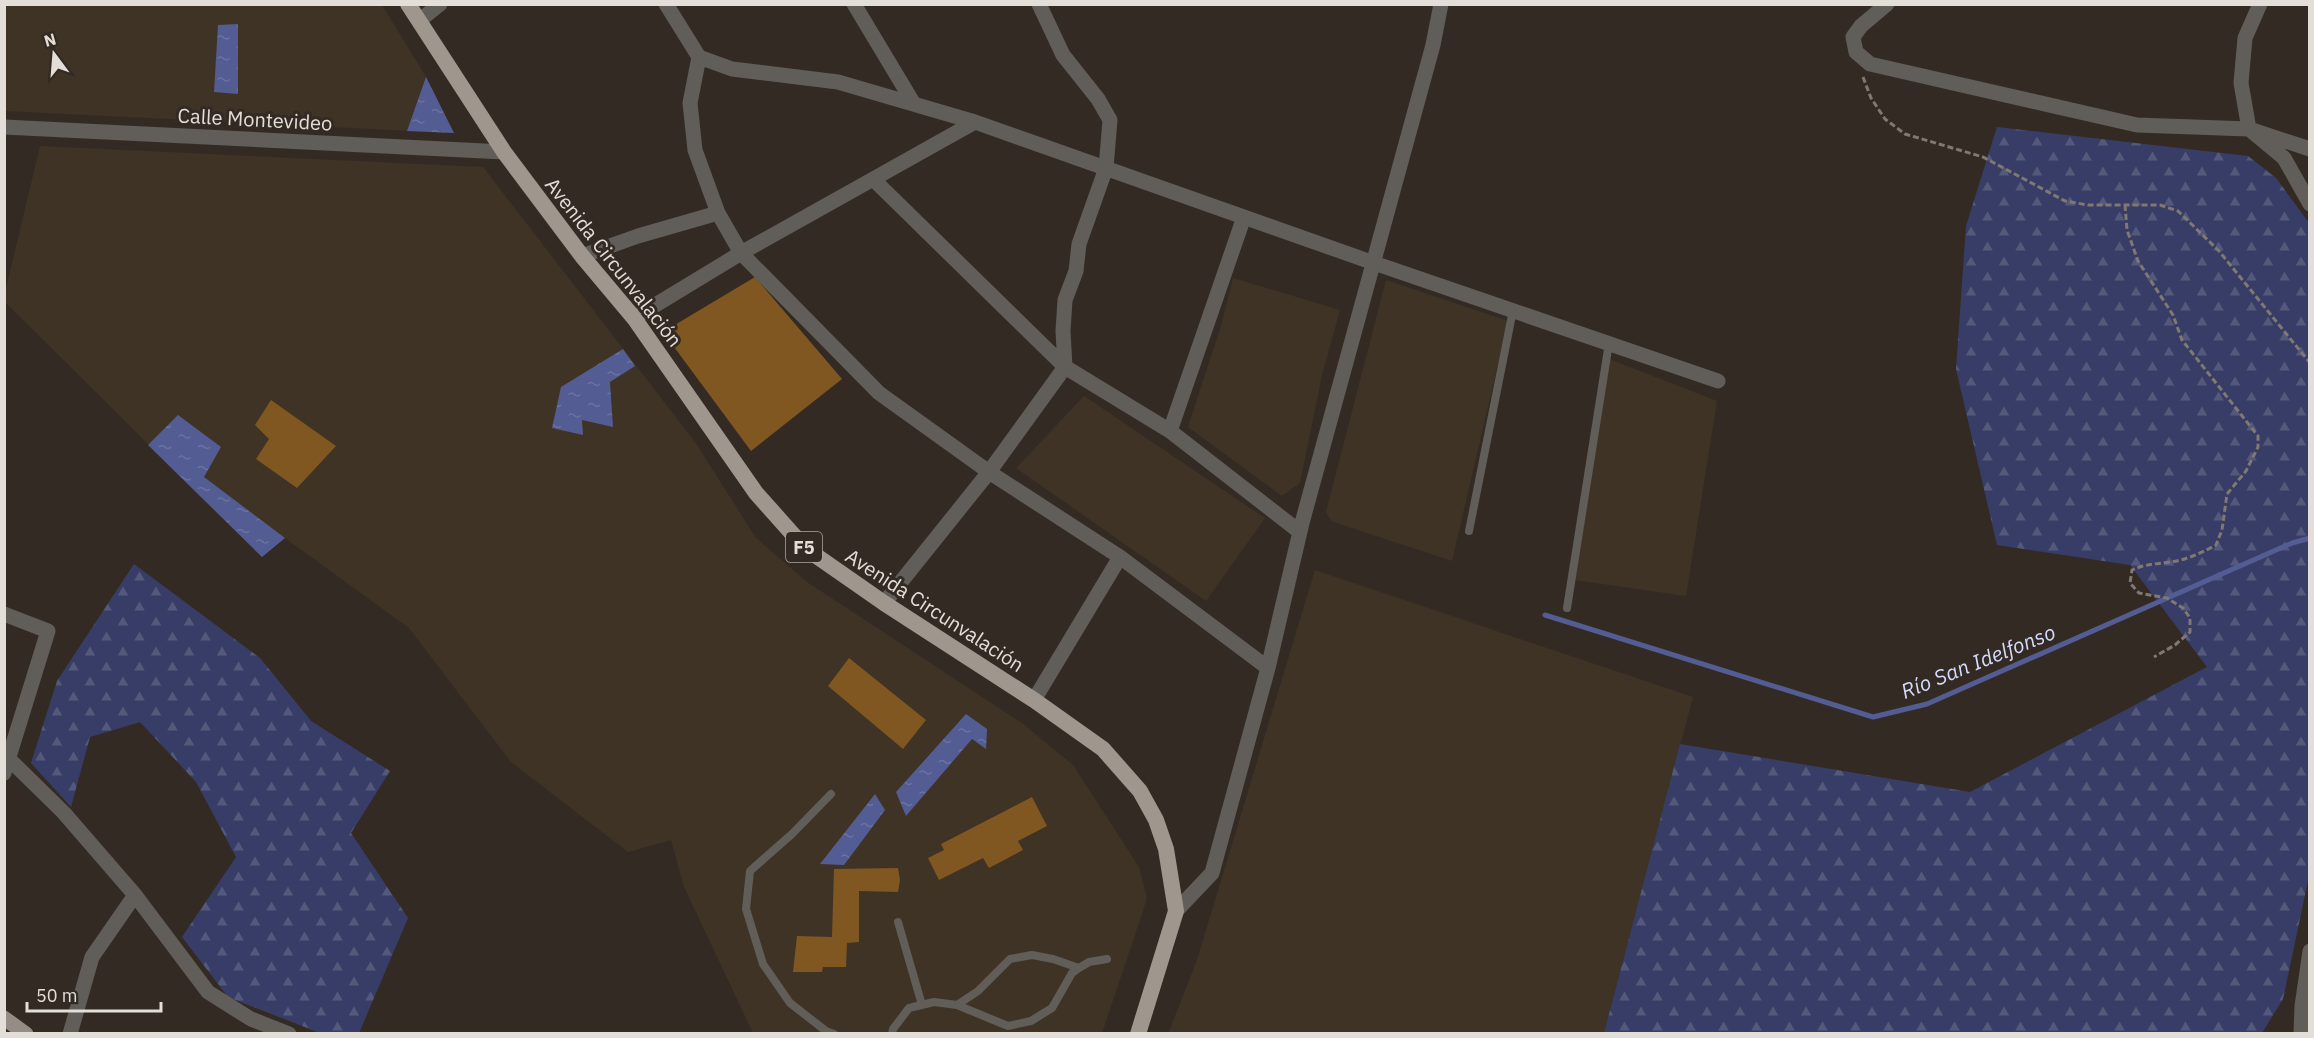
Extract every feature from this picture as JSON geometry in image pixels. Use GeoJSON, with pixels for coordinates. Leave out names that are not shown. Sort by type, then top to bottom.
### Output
{"type":"FeatureCollection","features":[{"type":"Feature","properties":{"kind":"highway","name":"Avenida Circunvalación"},"geometry":{"type":"LineString","coordinates":[[408,4],[504,152],[582,256],[634,318],[763,501],[805,549],[1034,700],[1103,749],[1140,791],[1156,820],[1167,849],[1176,911],[1138,1034]]}},
{"type":"Feature","properties":{"kind":"main road"},"geometry":{"type":"LineString","coordinates":[[4,1018],[26,1034]]}},
{"type":"Feature","properties":{"kind":"street"},"geometry":{"type":"LineString","coordinates":[[419,21],[440,4]]}},
{"type":"Feature","properties":{"kind":"street"},"geometry":{"type":"LineString","coordinates":[[666,4],[699,57],[732,69],[838,82],[975,122],[1374,263],[1718,381]]}},
{"type":"Feature","properties":{"kind":"street"},"geometry":{"type":"LineString","coordinates":[[854,4],[914,104]]}},
{"type":"Feature","properties":{"kind":"street"},"geometry":{"type":"LineString","coordinates":[[884,603],[989,472],[1065,367],[1063,331],[1065,300],[1076,271],[1079,244],[1106,168],[1110,120],[1098,99],[1063,55],[1039,4]]}},
{"type":"Feature","properties":{"kind":"street"},"geometry":{"type":"LineString","coordinates":[[1176,911],[1212,873],[1268,668],[1300,532],[1433,45],[1441,4]]}},
{"type":"Feature","properties":{"kind":"street"},"geometry":{"type":"LineString","coordinates":[[1887,4],[1861,26],[1853,37],[1856,52],[1870,64],[1892,71],[2137,125],[2249,129],[2310,149]]}},
{"type":"Feature","properties":{"kind":"street"},"geometry":{"type":"LineString","coordinates":[[2260,4],[2245,38],[2241,83],[2249,129],[2284,158],[2310,204]]}},
{"type":"Feature","properties":{"kind":"street"},"geometry":{"type":"LineString","coordinates":[[699,57],[690,103],[695,150],[718,213],[741,253],[879,393],[989,472],[1120,557],[1268,668]]}},
{"type":"Feature","properties":{"kind":"street"},"geometry":{"type":"LineString","coordinates":[[634,318],[741,253],[975,122]]}},
{"type":"Feature","properties":{"kind":"street","name":"Calle Montevideo"},"geometry":{"type":"LineString","coordinates":[[4,127],[504,152]]}},
{"type":"Feature","properties":{"kind":"street"},"geometry":{"type":"LineString","coordinates":[[874,180],[1065,367],[1170,431],[1300,532]]}},
{"type":"Feature","properties":{"kind":"street"},"geometry":{"type":"LineString","coordinates":[[582,256],[638,236],[718,213]]}},
{"type":"Feature","properties":{"kind":"street"},"geometry":{"type":"LineString","coordinates":[[1170,431],[1244,217]]}},
{"type":"Feature","properties":{"kind":"street"},"geometry":{"type":"LineString","coordinates":[[1034,700],[1120,557]]}},
{"type":"Feature","properties":{"kind":"street"},"geometry":{"type":"LineString","coordinates":[[4,614],[48,631],[7,755],[4,773]]}},
{"type":"Feature","properties":{"kind":"street"},"geometry":{"type":"LineString","coordinates":[[7,755],[64,813],[135,896],[208,992],[251,1019],[289,1034]]}},
{"type":"Feature","properties":{"kind":"street"},"geometry":{"type":"LineString","coordinates":[[70,1034],[92,957],[135,896]]}},
{"type":"Feature","properties":{"kind":"street"},"geometry":{"type":"LineString","coordinates":[[2301,1034],[2302,1006],[2310,951]]}},
{"type":"Feature","properties":{"kind":"lane"},"geometry":{"type":"LineString","coordinates":[[1469,531],[1513,310]]}},
{"type":"Feature","properties":{"kind":"lane"},"geometry":{"type":"LineString","coordinates":[[1567,608],[1609,343]]}},
{"type":"Feature","properties":{"kind":"lane"},"geometry":{"type":"LineString","coordinates":[[831,794],[792,834],[750,871],[746,909],[763,964],[790,1003],[825,1031],[834,1034]]}},
{"type":"Feature","properties":{"kind":"lane"},"geometry":{"type":"LineString","coordinates":[[898,922],[922,1005]]}},
{"type":"Feature","properties":{"kind":"lane"},"geometry":{"type":"LineString","coordinates":[[957,1005],[978,991],[1010,959],[1032,955],[1053,958],[1078,968]]}},
{"type":"Feature","properties":{"kind":"lane"},"geometry":{"type":"LineString","coordinates":[[892,1034],[893,1029],[909,1008],[934,1002],[957,1005],[1008,1026],[1031,1021],[1052,1008],[1064,986],[1078,968],[1089,962],[1107,959]]}},
{"type":"Feature","properties":{"kind":"path"},"geometry":{"type":"LineString","coordinates":[[1856,52],[1861,74],[1871,98],[1885,120],[1905,134],[1983,156],[2065,201],[2088,205],[2160,205],[2178,211],[2219,251],[2310,363]]}},
{"type":"Feature","properties":{"kind":"path"},"geometry":{"type":"LineString","coordinates":[[2125,205],[2127,230],[2138,261],[2173,315],[2182,340],[2258,436],[2258,447],[2246,471],[2227,494],[2222,530],[2216,546],[2198,555],[2172,562],[2146,564],[2132,570],[2130,583],[2139,593],[2167,598],[2183,608],[2190,618],[2190,632],[2175,645],[2154,657]]}},
{"type":"Feature","properties":{"kind":"shaded area"},"geometry":{"type":"Polygon","coordinates":[[[4,5],[382,5],[426,77],[454,133],[5,111],[4,5]]]}},
{"type":"Feature","properties":{"kind":"shaded area"},"geometry":{"type":"Polygon","coordinates":[[[40,146],[483,167],[695,442],[756,538],[807,582],[1022,723],[1073,765],[1139,867],[1147,899],[1102,1033],[753,1033],[684,887],[671,840],[628,852],[511,762],[409,628],[285,538],[262,557],[5,302],[5,293],[40,146]]]}},
{"type":"Feature","properties":{"kind":"shaded area"},"geometry":{"type":"Polygon","coordinates":[[[1233,278],[1340,310],[1322,375],[1300,483],[1282,496],[1188,427],[1221,326],[1233,278]]]}},
{"type":"Feature","properties":{"kind":"shaded area"},"geometry":{"type":"Polygon","coordinates":[[[1386,280],[1508,321],[1452,561],[1331,521],[1326,512],[1386,280]]]}},
{"type":"Feature","properties":{"kind":"shaded area"},"geometry":{"type":"Polygon","coordinates":[[[1609,359],[1717,401],[1686,596],[1575,580],[1609,359]]]}},
{"type":"Feature","properties":{"kind":"shaded area"},"geometry":{"type":"Polygon","coordinates":[[[1084,396],[1265,518],[1206,601],[1016,468],[1084,396]]]}},
{"type":"Feature","properties":{"kind":"shaded area"},"geometry":{"type":"Polygon","coordinates":[[[1315,570],[1693,697],[1604,1033],[1168,1034],[1197,960],[1315,570]]]}},
{"type":"Feature","properties":{"kind":"green space"},"geometry":{"type":"Polygon","coordinates":[[[1997,127],[2248,156],[2276,178],[2309,223],[2309,876],[2283,999],[2262,1033],[1604,1033],[1680,744],[1970,792],[2207,667],[2130,565],[1997,545],[1956,369],[1966,226],[1997,127]]]}},
{"type":"Feature","properties":{"kind":"green space"},"geometry":{"type":"Polygon","coordinates":[[[134,564],[260,658],[311,721],[390,771],[351,833],[408,918],[359,1033],[320,1033],[228,997],[182,937],[236,857],[196,782],[140,722],[90,737],[71,807],[31,763],[57,681],[134,564]]]}},
{"type":"Feature","properties":{"kind":"water"},"geometry":{"type":"Polygon","coordinates":[[[238,24],[238,94],[214,92],[218,25],[238,24]]]}},
{"type":"Feature","properties":{"kind":"water"},"geometry":{"type":"Polygon","coordinates":[[[426,77],[454,133],[407,131],[426,77]]]}},
{"type":"Feature","properties":{"kind":"water"},"geometry":{"type":"Polygon","coordinates":[[[623,349],[635,366],[610,382],[613,427],[582,420],[583,435],[552,428],[561,387],[623,349]]]}},
{"type":"Feature","properties":{"kind":"water"},"geometry":{"type":"Polygon","coordinates":[[[178,415],[221,447],[204,477],[285,538],[262,557],[148,445],[178,415]]]}},
{"type":"Feature","properties":{"kind":"water"},"geometry":{"type":"Polygon","coordinates":[[[966,714],[987,729],[986,749],[972,739],[906,816],[896,792],[966,714]]]}},
{"type":"Feature","properties":{"kind":"water"},"geometry":{"type":"Polygon","coordinates":[[[875,794],[885,810],[844,865],[820,864],[875,794]]]}},
{"type":"Feature","properties":{"kind":"building"},"geometry":{"type":"Polygon","coordinates":[[[755,277],[842,379],[751,451],[663,332],[755,277]]]}},
{"type":"Feature","properties":{"kind":"building"},"geometry":{"type":"Polygon","coordinates":[[[271,400],[336,446],[297,488],[256,459],[269,439],[255,425],[271,400]]]}},
{"type":"Feature","properties":{"kind":"building"},"geometry":{"type":"Polygon","coordinates":[[[849,658],[926,720],[903,749],[828,686],[849,658]]]}},
{"type":"Feature","properties":{"kind":"building"},"geometry":{"type":"Polygon","coordinates":[[[1032,797],[1047,826],[1018,841],[1023,850],[989,868],[983,858],[939,880],[928,858],[944,850],[941,844],[1032,797]]]}},
{"type":"Feature","properties":{"kind":"building"},"geometry":{"type":"Polygon","coordinates":[[[898,868],[900,880],[898,892],[859,891],[859,942],[847,943],[846,967],[823,967],[822,972],[793,972],[797,936],[832,937],[834,869],[898,868]]]}},
{"type":"Feature","properties":{"kind":"waterway","name":"Río San Idelfonso"},"geometry":{"type":"LineString","coordinates":[[1545,615],[1873,717],[1927,704],[2292,543],[2310,538]]}}]}
